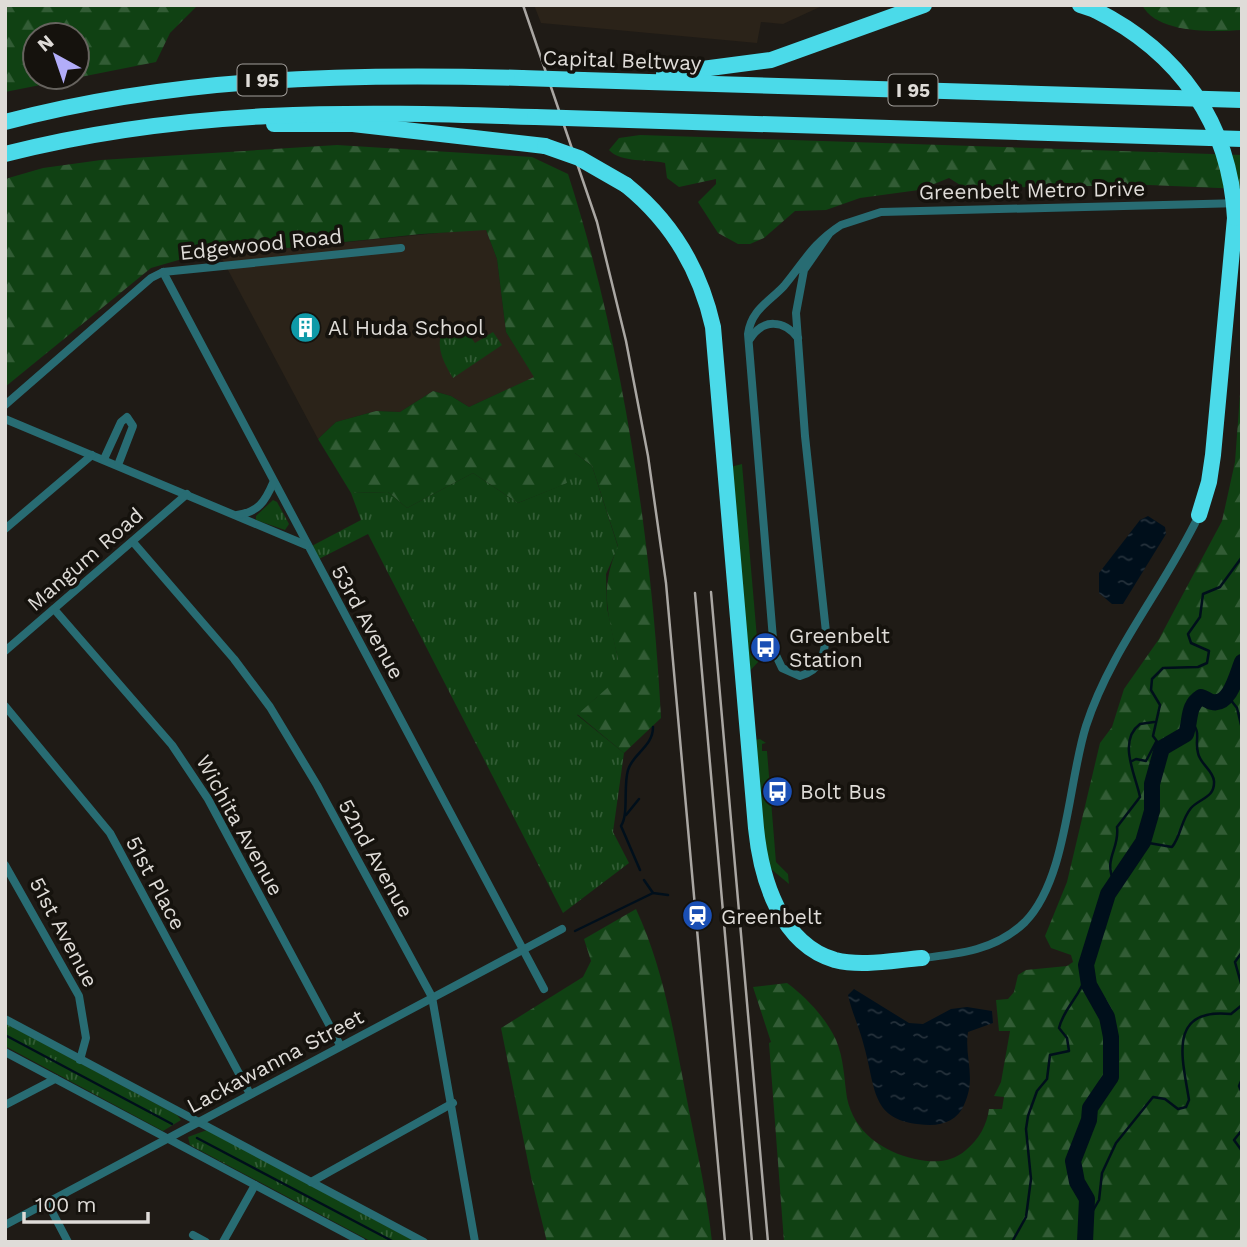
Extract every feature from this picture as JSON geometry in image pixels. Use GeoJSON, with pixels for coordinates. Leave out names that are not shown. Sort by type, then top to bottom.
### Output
{"type":"FeatureCollection","features":[{"type":"Feature","properties":{"kind":"highway"},"geometry":{"type":"LineString","coordinates":[[583,80],[743,66],[808,47],[924,5]]}},
{"type":"Feature","properties":{"kind":"highway"},"geometry":{"type":"LineString","coordinates":[[1087,8],[1153,47],[1196,94],[1225,153],[1238,210],[1213,454],[1209,482],[1199,515]]}},
{"type":"Feature","properties":{"kind":"highway","name":"Capital Beltway"},"geometry":{"type":"LineString","coordinates":[[5,122],[104,100],[255,81],[352,76],[522,78],[1242,100]]}},
{"type":"Feature","properties":{"kind":"highway","name":"I 95"},"geometry":{"type":"LineString","coordinates":[[5,154],[156,126],[296,113],[535,117],[1242,139]]}},
{"type":"Feature","properties":{"kind":"highway"},"geometry":{"type":"LineString","coordinates":[[156,126],[353,124],[545,146],[579,158],[626,185],[660,217],[681,245],[708,306],[713,327],[749,752],[763,874],[771,895],[793,929],[806,943],[836,960],[867,962],[922,958]]}},
{"type":"Feature","properties":{"kind":"street","name":"Greenbelt Metro Drive"},"geometry":{"type":"LineString","coordinates":[[829,234],[856,218],[881,212],[1238,210]]}},
{"type":"Feature","properties":{"kind":"street"},"geometry":{"type":"LineString","coordinates":[[829,234],[801,278],[796,303],[804,436],[826,632],[823,659],[813,670],[800,676],[782,668],[774,651],[749,325],[756,312],[783,287],[810,250],[829,234]]}},
{"type":"Feature","properties":{"kind":"street","name":"Edgewood Road"},"geometry":{"type":"LineString","coordinates":[[5,405],[151,278],[163,272],[401,248]]}},
{"type":"Feature","properties":{"kind":"street","name":"53rd Avenue"},"geometry":{"type":"LineString","coordinates":[[163,272],[544,989]]}},
{"type":"Feature","properties":{"kind":"street"},"geometry":{"type":"LineString","coordinates":[[749,342],[758,328],[769,324],[785,326],[798,338]]}},
{"type":"Feature","properties":{"kind":"street"},"geometry":{"type":"LineString","coordinates":[[104,460],[121,422],[127,417],[133,426],[118,465]]}},
{"type":"Feature","properties":{"kind":"street"},"geometry":{"type":"LineString","coordinates":[[5,419],[306,545]]}},
{"type":"Feature","properties":{"kind":"street"},"geometry":{"type":"LineString","coordinates":[[5,529],[92,455]]}},
{"type":"Feature","properties":{"kind":"street"},"geometry":{"type":"LineString","coordinates":[[234,515],[252,513],[265,501],[273,483]]}},
{"type":"Feature","properties":{"kind":"street","name":"Mangum Road"},"geometry":{"type":"LineString","coordinates":[[5,651],[187,494]]}},
{"type":"Feature","properties":{"kind":"street"},"geometry":{"type":"LineString","coordinates":[[922,958],[962,954],[992,944],[1024,922],[1037,907],[1048,888],[1056,865],[1077,759],[1096,698],[1124,643],[1199,515]]}},
{"type":"Feature","properties":{"kind":"street","name":"52nd Avenue"},"geometry":{"type":"LineString","coordinates":[[133,542],[234,659],[270,707],[317,785],[432,997],[453,1103],[475,1242]]}},
{"type":"Feature","properties":{"kind":"street","name":"Wichita Avenue"},"geometry":{"type":"LineString","coordinates":[[54,609],[185,762],[208,799],[340,1045]]}},
{"type":"Feature","properties":{"kind":"street","name":"51st Place"},"geometry":{"type":"LineString","coordinates":[[5,706],[110,833],[250,1094]]}},
{"type":"Feature","properties":{"kind":"street","name":"51st Avenue"},"geometry":{"type":"LineString","coordinates":[[5,865],[79,996],[86,1038],[80,1060]]}},
{"type":"Feature","properties":{"kind":"street","name":"Lackawanna Street"},"geometry":{"type":"LineString","coordinates":[[5,1225],[562,929]]}},
{"type":"Feature","properties":{"kind":"street"},"geometry":{"type":"LineString","coordinates":[[5,1019],[424,1242]]}},
{"type":"Feature","properties":{"kind":"street"},"geometry":{"type":"LineString","coordinates":[[5,1052],[362,1242]]}},
{"type":"Feature","properties":{"kind":"street"},"geometry":{"type":"LineString","coordinates":[[5,1105],[55,1079]]}},
{"type":"Feature","properties":{"kind":"street"},"geometry":{"type":"LineString","coordinates":[[311,1182],[453,1103]]}},
{"type":"Feature","properties":{"kind":"street"},"geometry":{"type":"LineString","coordinates":[[223,1242],[255,1185]]}},
{"type":"Feature","properties":{"kind":"street"},"geometry":{"type":"LineString","coordinates":[[47,1202],[68,1242]]}},
{"type":"Feature","properties":{"kind":"street"},"geometry":{"type":"LineString","coordinates":[[193,1235],[206,1242]]}},
{"type":"Feature","properties":{"kind":"shaded area"},"geometry":{"type":"Polygon","coordinates":[[[534,5],[824,5],[783,24],[761,22],[757,43],[541,23],[534,5]]]}},
{"type":"Feature","properties":{"kind":"shaded area"},"geometry":{"type":"Polygon","coordinates":[[[486,230],[497,259],[506,332],[535,377],[469,407],[451,396],[433,391],[400,412],[376,411],[336,422],[318,439],[220,255],[486,230]]]}},
{"type":"Feature","properties":{"kind":"green space"},"geometry":{"type":"Polygon","coordinates":[[[5,5],[198,5],[170,33],[156,62],[91,75],[91,21],[21,21],[21,89],[5,92],[5,5]]]}},
{"type":"Feature","properties":{"kind":"green space"},"geometry":{"type":"Polygon","coordinates":[[[1142,5],[1242,5],[1242,30],[1202,31],[1173,26],[1149,14],[1142,5]]]}},
{"type":"Feature","properties":{"kind":"green space"},"geometry":{"type":"Polygon","coordinates":[[[640,135],[1242,155],[1242,189],[1149,185],[965,188],[949,178],[919,190],[860,198],[826,210],[795,211],[764,238],[750,244],[738,244],[718,233],[698,202],[716,184],[716,179],[679,187],[667,178],[665,163],[628,159],[609,150],[619,138],[640,135]]]}},
{"type":"Feature","properties":{"kind":"green space"},"geometry":{"type":"Polygon","coordinates":[[[337,145],[532,157],[568,174],[587,238],[619,373],[642,513],[657,651],[661,718],[624,753],[577,714],[597,697],[618,659],[607,589],[618,546],[592,466],[575,453],[569,453],[568,483],[518,503],[473,473],[407,508],[388,492],[351,493],[318,439],[336,422],[376,411],[400,412],[433,391],[451,396],[469,407],[534,377],[506,332],[497,259],[486,230],[421,234],[182,259],[151,268],[5,387],[5,179],[43,168],[101,160],[337,145]]]}},
{"type":"Feature","properties":{"kind":"green space"},"geometry":{"type":"Polygon","coordinates":[[[461,323],[475,343],[493,332],[502,345],[453,378],[443,358],[440,339],[445,327],[449,331],[461,323]]]}},
{"type":"Feature","properties":{"kind":"green space"},"geometry":{"type":"Polygon","coordinates":[[[1242,367],[1242,1242],[784,1242],[771,1042],[753,987],[787,983],[815,1008],[839,1047],[847,1098],[856,1121],[881,1146],[915,1159],[942,1161],[966,1150],[975,1141],[984,1126],[989,1109],[1002,1109],[1004,1097],[994,1096],[1001,1082],[1010,1031],[999,1031],[996,1000],[1008,999],[1014,992],[1018,975],[1026,970],[1067,966],[1073,962],[1071,955],[1051,948],[1045,936],[1067,882],[1100,743],[1112,727],[1124,689],[1159,639],[1222,521],[1235,462],[1242,367]]]}},
{"type":"Feature","properties":{"kind":"green space"},"geometry":{"type":"Polygon","coordinates":[[[569,453],[575,453],[592,466],[618,547],[606,574],[607,608],[618,659],[615,681],[577,715],[624,753],[613,832],[629,863],[563,913],[368,534],[315,561],[308,548],[361,520],[351,493],[388,492],[407,508],[473,473],[518,503],[567,483],[561,463],[569,453]]]}},
{"type":"Feature","properties":{"kind":"green space"},"geometry":{"type":"Polygon","coordinates":[[[742,464],[759,661],[747,674],[730,467],[742,464]]]}},
{"type":"Feature","properties":{"kind":"green space"},"geometry":{"type":"Polygon","coordinates":[[[273,500],[277,502],[289,524],[285,530],[256,520],[256,516],[273,500]]]}},
{"type":"Feature","properties":{"kind":"green space"},"geometry":{"type":"Polygon","coordinates":[[[760,739],[766,743],[762,744],[762,751],[767,751],[776,862],[788,874],[789,884],[765,864],[754,740],[760,739]]]}},
{"type":"Feature","properties":{"kind":"green space"},"geometry":{"type":"Polygon","coordinates":[[[636,909],[654,955],[667,1003],[701,1171],[712,1242],[547,1242],[501,1028],[583,977],[591,961],[584,939],[636,909]]]}},
{"type":"Feature","properties":{"kind":"green space"},"geometry":{"type":"Polygon","coordinates":[[[5,1023],[177,1115],[181,1120],[163,1131],[5,1046],[5,1023]]]}},
{"type":"Feature","properties":{"kind":"green space"},"geometry":{"type":"Polygon","coordinates":[[[207,1130],[416,1242],[372,1242],[190,1145],[188,1137],[207,1130]]]}},
{"type":"Feature","properties":{"kind":"water"},"geometry":{"type":"Polygon","coordinates":[[[1148,516],[1165,527],[1166,534],[1123,604],[1112,604],[1099,593],[1099,573],[1140,520],[1148,516]]]}},
{"type":"Feature","properties":{"kind":"water"},"geometry":{"type":"Polygon","coordinates":[[[854,989],[909,1023],[923,1024],[951,1009],[967,1007],[992,1011],[993,1023],[968,1032],[970,1085],[964,1105],[955,1117],[941,1124],[930,1125],[910,1123],[886,1111],[875,1091],[848,995],[854,989]]]}},
{"type":"Feature","properties":{"kind":"waterway"},"geometry":{"type":"LineString","coordinates":[[1162,748],[1153,736],[1160,705],[1151,690],[1152,679],[1163,668],[1198,667],[1207,663],[1209,651],[1191,643],[1188,634],[1200,617],[1203,594],[1220,587],[1242,557]]}},
{"type":"Feature","properties":{"kind":"waterway"},"geometry":{"type":"LineString","coordinates":[[1085,1242],[1087,1199],[1077,1182],[1073,1161],[1089,1120],[1090,1108],[1111,1077],[1111,1037],[1107,1017],[1089,985],[1086,965],[1108,894],[1143,842],[1152,811],[1152,784],[1162,748],[1186,734],[1191,709],[1201,697],[1212,702],[1224,699],[1232,688],[1242,662]]}},
{"type":"Feature","properties":{"kind":"waterway"},"geometry":{"type":"LineString","coordinates":[[1227,695],[1237,708],[1242,729]]}},
{"type":"Feature","properties":{"kind":"waterway"},"geometry":{"type":"LineString","coordinates":[[1143,842],[1172,847],[1191,808],[1214,787],[1213,777],[1199,757],[1197,732],[1189,718]]}},
{"type":"Feature","properties":{"kind":"waterway"},"geometry":{"type":"LineString","coordinates":[[1114,882],[1110,866],[1117,827],[1140,797],[1130,759],[1130,740],[1133,731],[1140,724],[1154,722]]}},
{"type":"Feature","properties":{"kind":"waterway"},"geometry":{"type":"LineString","coordinates":[[640,870],[621,826],[625,815],[628,770],[650,740],[653,727]]}},
{"type":"Feature","properties":{"kind":"waterway"},"geometry":{"type":"LineString","coordinates":[[1132,761],[1146,761],[1156,742]]}},
{"type":"Feature","properties":{"kind":"waterway"},"geometry":{"type":"LineString","coordinates":[[626,815],[639,799]]}},
{"type":"Feature","properties":{"kind":"waterway"},"geometry":{"type":"LineString","coordinates":[[644,880],[653,893],[668,895]]}},
{"type":"Feature","properties":{"kind":"waterway"},"geometry":{"type":"LineString","coordinates":[[575,931],[653,893]]}},
{"type":"Feature","properties":{"kind":"waterway"},"geometry":{"type":"LineString","coordinates":[[1242,952],[1235,962],[1242,987]]}},
{"type":"Feature","properties":{"kind":"waterway"},"geometry":{"type":"LineString","coordinates":[[1012,1242],[1026,1217],[1031,1179],[1026,1129],[1028,1116],[1037,1091],[1047,1079],[1050,1055],[1069,1051],[1067,1038],[1059,1028],[1086,975]]}},
{"type":"Feature","properties":{"kind":"waterway"},"geometry":{"type":"LineString","coordinates":[[1087,1221],[1099,1200],[1102,1173],[1116,1143],[1153,1097],[1165,1099],[1178,1109],[1186,1107],[1189,1100],[1183,1040],[1188,1028],[1196,1019],[1210,1014],[1231,1014],[1242,1005]]}},
{"type":"Feature","properties":{"kind":"waterway"},"geometry":{"type":"LineString","coordinates":[[5,1035],[172,1124]]}},
{"type":"Feature","properties":{"kind":"waterway"},"geometry":{"type":"LineString","coordinates":[[1242,1079],[1239,1086],[1242,1093]]}},
{"type":"Feature","properties":{"kind":"waterway"},"geometry":{"type":"LineString","coordinates":[[1242,1130],[1234,1140],[1242,1151]]}},
{"type":"Feature","properties":{"kind":"waterway"},"geometry":{"type":"LineString","coordinates":[[197,1138],[394,1242]]}},
{"type":"Feature","properties":{"kind":"waterway"},"geometry":{"type":"LineString","coordinates":[[1242,1208],[1242,1226]]}},
{"type":"Feature","properties":{"kind":"railway"},"geometry":{"type":"LineString","coordinates":[[523,5],[597,222],[626,341],[648,456],[666,583],[725,1242]]}},
{"type":"Feature","properties":{"kind":"railway"},"geometry":{"type":"LineString","coordinates":[[711,592],[768,1242]]}},
{"type":"Feature","properties":{"kind":"railway"},"geometry":{"type":"LineString","coordinates":[[695,593],[752,1242]]}},
{"type":"Feature","properties":{"kind":"place","name":"Al Huda School"},"geometry":{"type":"Point","coordinates":[305,327]}},
{"type":"Feature","properties":{"kind":"place","name":"Greenbelt Station"},"geometry":{"type":"Point","coordinates":[766,647]}},
{"type":"Feature","properties":{"kind":"place","name":"Bolt Bus"},"geometry":{"type":"Point","coordinates":[777,791]}},
{"type":"Feature","properties":{"kind":"place","name":"Greenbelt"},"geometry":{"type":"Point","coordinates":[698,916]}}]}
